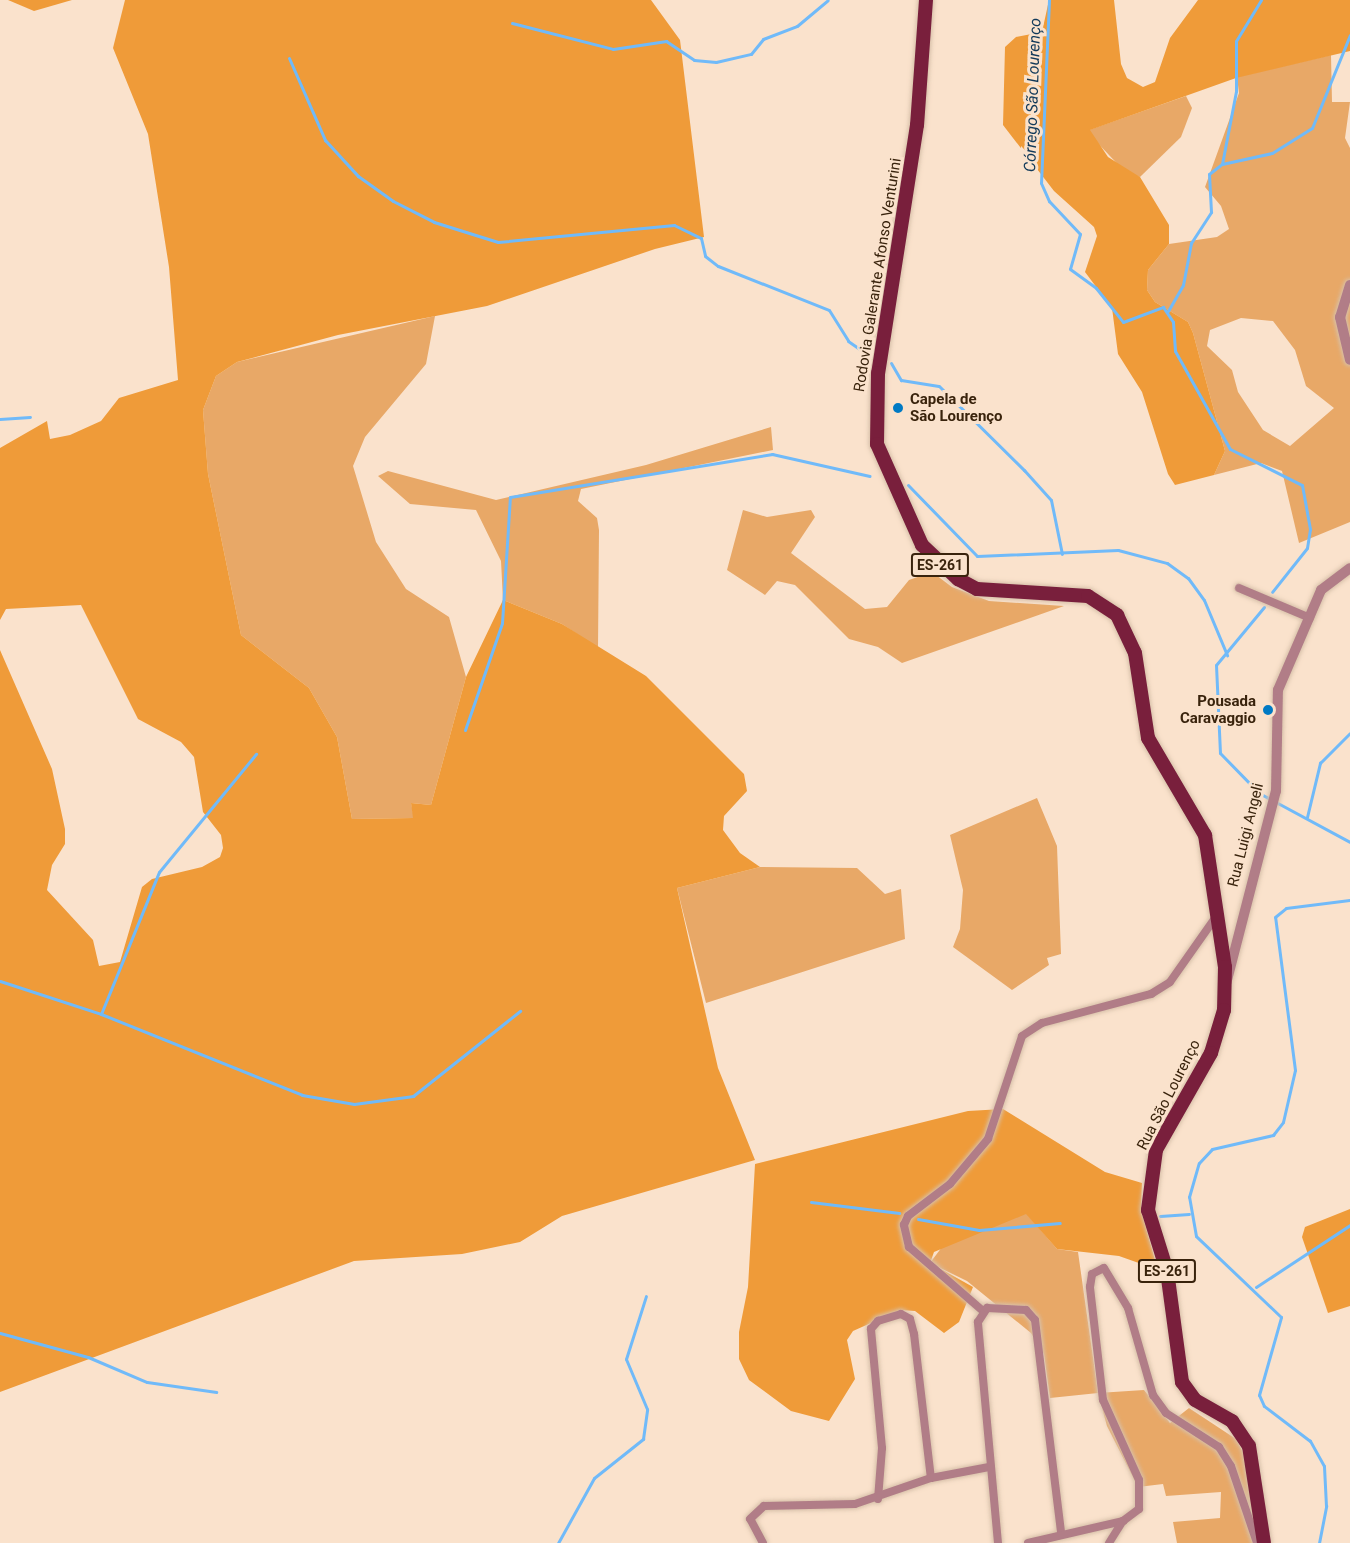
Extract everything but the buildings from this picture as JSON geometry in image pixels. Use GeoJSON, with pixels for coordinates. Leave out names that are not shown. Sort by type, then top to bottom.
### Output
{"type":"FeatureCollection","features":[{"type":"Feature","properties":{"kind":"main road","name":"Rodovia Galerante Afonso Venturini"},"geometry":{"type":"LineString","coordinates":[[926,0],[917,124],[875,403],[884,467],[922,545],[958,579],[977,589],[1088,596],[1117,615],[1135,653],[1148,738],[1205,835],[1218,913],[1226,986]]}},
{"type":"Feature","properties":{"kind":"main road","name":"Rua São Lourenço"},"geometry":{"type":"LineString","coordinates":[[1226,986],[1211,1053],[1156,1150],[1148,1210],[1167,1271],[1182,1382],[1195,1400],[1232,1421],[1249,1446],[1264,1543]]}},
{"type":"Feature","properties":{"kind":"street"},"geometry":{"type":"LineString","coordinates":[[1350,285],[1340,317],[1350,360]]}},
{"type":"Feature","properties":{"kind":"street","name":"Rua Luigi Angeli"},"geometry":{"type":"LineString","coordinates":[[1226,986],[1267,818],[1276,791],[1278,690],[1321,590],[1350,568]]}},
{"type":"Feature","properties":{"kind":"street"},"geometry":{"type":"LineString","coordinates":[[1239,588],[1310,618]]}},
{"type":"Feature","properties":{"kind":"street"},"geometry":{"type":"LineString","coordinates":[[1061,1533],[1035,1320],[1026,1310],[982,1311],[909,1247],[904,1225],[908,1216],[950,1184],[988,1139],[1022,1036],[1042,1023],[1151,994],[1170,982],[1218,913]]}},
{"type":"Feature","properties":{"kind":"street"},"geometry":{"type":"LineString","coordinates":[[1109,1543],[1123,1521],[1139,1509],[1141,1494],[1103,1400],[1091,1297],[1092,1274],[1099,1268],[1112,1276],[1128,1308],[1153,1395],[1166,1413],[1219,1446],[1231,1466],[1257,1543]]}},
{"type":"Feature","properties":{"kind":"street"},"geometry":{"type":"LineString","coordinates":[[982,1311],[978,1322],[989,1467],[998,1543]]}},
{"type":"Feature","properties":{"kind":"street"},"geometry":{"type":"LineString","coordinates":[[878,1499],[882,1448],[871,1329],[878,1321],[902,1314],[910,1319],[914,1334],[931,1478]]}},
{"type":"Feature","properties":{"kind":"street"},"geometry":{"type":"LineString","coordinates":[[763,1543],[750,1519],[769,1505],[878,1499],[931,1478],[989,1467]]}},
{"type":"Feature","properties":{"kind":"street"},"geometry":{"type":"LineString","coordinates":[[1028,1543],[1061,1533],[1123,1521]]}},
{"type":"Feature","properties":{"kind":"shaded area"},"geometry":{"type":"Polygon","coordinates":[[[8,0],[72,0],[34,11],[8,0]]]}},
{"type":"Feature","properties":{"kind":"shaded area"},"geometry":{"type":"Polygon","coordinates":[[[125,0],[651,0],[680,40],[704,237],[655,249],[487,306],[338,335],[237,362],[216,376],[203,410],[208,474],[241,635],[309,688],[337,737],[352,819],[413,818],[411,803],[431,805],[466,677],[503,600],[562,624],[646,676],[744,774],[747,791],[724,816],[723,830],[740,853],[760,867],[677,888],[718,1068],[755,1160],[562,1216],[520,1242],[462,1254],[354,1261],[0,1392],[0,650],[52,769],[65,829],[65,844],[52,865],[47,890],[93,940],[99,966],[120,962],[142,887],[152,879],[202,867],[220,857],[223,848],[221,835],[203,812],[194,757],[181,742],[138,719],[81,605],[6,609],[0,620],[0,448],[47,421],[50,439],[70,435],[101,421],[119,398],[178,380],[169,267],[148,134],[113,48],[125,0]]]}},
{"type":"Feature","properties":{"kind":"shaded area"},"geometry":{"type":"Polygon","coordinates":[[[1049,0],[1114,0],[1121,64],[1127,78],[1143,87],[1155,82],[1170,38],[1198,0],[1350,0],[1350,51],[1236,78],[1090,130],[1108,157],[1140,177],[1169,225],[1169,244],[1148,270],[1147,290],[1155,302],[1188,322],[1193,333],[1225,451],[1214,475],[1175,485],[1168,474],[1142,392],[1118,354],[1112,308],[1085,272],[1097,236],[1094,227],[1054,191],[1003,125],[1005,47],[1016,37],[1042,32],[1049,0]]]}},
{"type":"Feature","properties":{"kind":"shaded area"},"geometry":{"type":"Polygon","coordinates":[[[1331,55],[1332,102],[1350,102],[1345,138],[1350,148],[1350,522],[1299,543],[1282,471],[1261,463],[1214,475],[1225,451],[1193,333],[1188,322],[1155,302],[1147,290],[1148,270],[1169,244],[1217,237],[1229,229],[1221,206],[1205,187],[1239,93],[1237,77],[1331,55]],[[1241,318],[1210,330],[1207,346],[1232,370],[1238,392],[1263,430],[1290,446],[1334,408],[1306,386],[1295,350],[1273,321],[1241,318]]]}},
{"type":"Feature","properties":{"kind":"shaded area"},"geometry":{"type":"Polygon","coordinates":[[[1186,96],[1192,108],[1181,137],[1140,177],[1126,173],[1092,137],[1089,130],[1186,96]]]}},
{"type":"Feature","properties":{"kind":"shaded area"},"geometry":{"type":"Polygon","coordinates":[[[435,316],[426,364],[365,437],[353,466],[376,542],[406,589],[449,617],[466,677],[431,805],[411,803],[414,818],[352,819],[337,737],[309,688],[241,635],[208,474],[203,410],[216,376],[237,362],[435,316]]]}},
{"type":"Feature","properties":{"kind":"shaded area"},"geometry":{"type":"Polygon","coordinates":[[[771,427],[773,450],[581,489],[578,501],[597,518],[599,530],[598,648],[562,624],[503,600],[501,561],[476,510],[410,504],[378,476],[388,471],[496,500],[646,465],[771,427]]]}},
{"type":"Feature","properties":{"kind":"shaded area"},"geometry":{"type":"Polygon","coordinates":[[[743,510],[767,517],[811,510],[815,517],[791,553],[865,609],[887,607],[909,580],[932,572],[952,587],[989,601],[1064,606],[902,663],[878,647],[849,639],[795,585],[777,581],[765,595],[727,570],[743,510]]]}},
{"type":"Feature","properties":{"kind":"shaded area"},"geometry":{"type":"Polygon","coordinates":[[[1037,798],[1057,846],[1061,954],[1047,958],[1049,965],[1012,990],[953,947],[960,929],[963,890],[950,835],[1037,798]]]}},
{"type":"Feature","properties":{"kind":"shaded area"},"geometry":{"type":"Polygon","coordinates":[[[760,867],[857,868],[885,894],[901,889],[905,939],[706,1003],[677,888],[760,867]]]}},
{"type":"Feature","properties":{"kind":"shaded area"},"geometry":{"type":"Polygon","coordinates":[[[1003,1109],[1105,1172],[1142,1183],[1141,1210],[1155,1260],[1150,1267],[1119,1256],[1057,1249],[1026,1214],[934,1252],[930,1263],[973,1287],[959,1322],[944,1333],[915,1311],[900,1310],[853,1331],[847,1340],[855,1379],[829,1421],[791,1411],[749,1380],[739,1359],[739,1332],[748,1287],[755,1164],[968,1111],[1003,1109]]]}},
{"type":"Feature","properties":{"kind":"shaded area"},"geometry":{"type":"Polygon","coordinates":[[[1350,1209],[1350,1306],[1328,1313],[1302,1237],[1305,1227],[1350,1209]]]}},
{"type":"Feature","properties":{"kind":"shaded area"},"geometry":{"type":"Polygon","coordinates":[[[1026,1213],[1057,1249],[1078,1252],[1098,1393],[1050,1398],[1044,1354],[1031,1333],[967,1281],[930,1263],[945,1243],[1026,1213]]]}},
{"type":"Feature","properties":{"kind":"shaded area"},"geometry":{"type":"Polygon","coordinates":[[[1144,1390],[1170,1423],[1189,1408],[1236,1439],[1249,1464],[1257,1543],[1177,1543],[1173,1522],[1220,1518],[1221,1492],[1166,1496],[1163,1484],[1138,1487],[1107,1426],[1098,1393],[1144,1390]]]}},
{"type":"Feature","properties":{"kind":"waterway"},"geometry":{"type":"LineString","coordinates":[[512,23],[613,49],[666,41],[694,60],[716,62],[751,54],[763,39],[797,26],[828,0]]}},
{"type":"Feature","properties":{"kind":"waterway","name":"Córrego São Lourenço"},"geometry":{"type":"LineString","coordinates":[[1049,0],[1041,183],[1049,201],[1080,234],[1070,269],[1096,288],[1123,322],[1163,307],[1173,322],[1175,351],[1230,449],[1302,485],[1310,529],[1307,548],[1272,592]]}},
{"type":"Feature","properties":{"kind":"waterway"},"geometry":{"type":"LineString","coordinates":[[1222,164],[1236,91],[1236,41],[1261,0]]}},
{"type":"Feature","properties":{"kind":"waterway"},"geometry":{"type":"LineString","coordinates":[[1168,311],[1183,285],[1191,243],[1211,212],[1209,174],[1222,164],[1272,153],[1312,128],[1350,35]]}},
{"type":"Feature","properties":{"kind":"waterway"},"geometry":{"type":"LineString","coordinates":[[289,58],[325,140],[358,176],[393,201],[434,222],[498,242],[674,225],[701,238],[705,256],[718,266],[829,310],[848,341],[865,353]]}},
{"type":"Feature","properties":{"kind":"waterway"},"geometry":{"type":"LineString","coordinates":[[891,363],[901,380],[939,386],[1051,500],[1062,554]]}},
{"type":"Feature","properties":{"kind":"waterway"},"geometry":{"type":"LineString","coordinates":[[0,419],[30,417]]}},
{"type":"Feature","properties":{"kind":"waterway"},"geometry":{"type":"LineString","coordinates":[[465,730],[502,623],[510,497],[772,454],[870,476]]}},
{"type":"Feature","properties":{"kind":"waterway"},"geometry":{"type":"LineString","coordinates":[[908,485],[977,556],[1118,550],[1167,563],[1188,578],[1204,600],[1227,655]]}},
{"type":"Feature","properties":{"kind":"waterway","name":"Córrego São Lourenço"},"geometry":{"type":"LineString","coordinates":[[1264,607],[1216,665],[1220,753],[1259,793],[1350,842]]}},
{"type":"Feature","properties":{"kind":"waterway"},"geometry":{"type":"LineString","coordinates":[[1307,817],[1320,763],[1350,733]]}},
{"type":"Feature","properties":{"kind":"waterway"},"geometry":{"type":"LineString","coordinates":[[101,1014],[159,872],[256,754]]}},
{"type":"Feature","properties":{"kind":"waterway"},"geometry":{"type":"LineString","coordinates":[[1319,1543],[1326,1506],[1324,1466],[1310,1441],[1264,1406],[1259,1395],[1281,1317],[1196,1236],[1189,1197],[1199,1163],[1212,1149],[1273,1135],[1283,1122],[1295,1070],[1275,917],[1286,908],[1350,900]]}},
{"type":"Feature","properties":{"kind":"waterway"},"geometry":{"type":"LineString","coordinates":[[0,981],[101,1014],[302,1095],[354,1104],[413,1096],[520,1011]]}},
{"type":"Feature","properties":{"kind":"waterway"},"geometry":{"type":"LineString","coordinates":[[811,1202],[899,1213]]}},
{"type":"Feature","properties":{"kind":"waterway"},"geometry":{"type":"LineString","coordinates":[[1160,1216],[1189,1214]]}},
{"type":"Feature","properties":{"kind":"waterway"},"geometry":{"type":"LineString","coordinates":[[918,1219],[979,1230],[1060,1223]]}},
{"type":"Feature","properties":{"kind":"waterway"},"geometry":{"type":"LineString","coordinates":[[1256,1287],[1350,1225]]}},
{"type":"Feature","properties":{"kind":"waterway"},"geometry":{"type":"LineString","coordinates":[[558,1543],[594,1478],[643,1439],[647,1409],[626,1359],[646,1296]]}},
{"type":"Feature","properties":{"kind":"waterway"},"geometry":{"type":"LineString","coordinates":[[0,1333],[88,1357],[147,1382],[216,1392]]}},
{"type":"Feature","properties":{"kind":"place","name":"Capela de São Lourenço"},"geometry":{"type":"Point","coordinates":[898,408]}},
{"type":"Feature","properties":{"kind":"place","name":"Pousada Caravaggio"},"geometry":{"type":"Point","coordinates":[1268,710]}}]}
